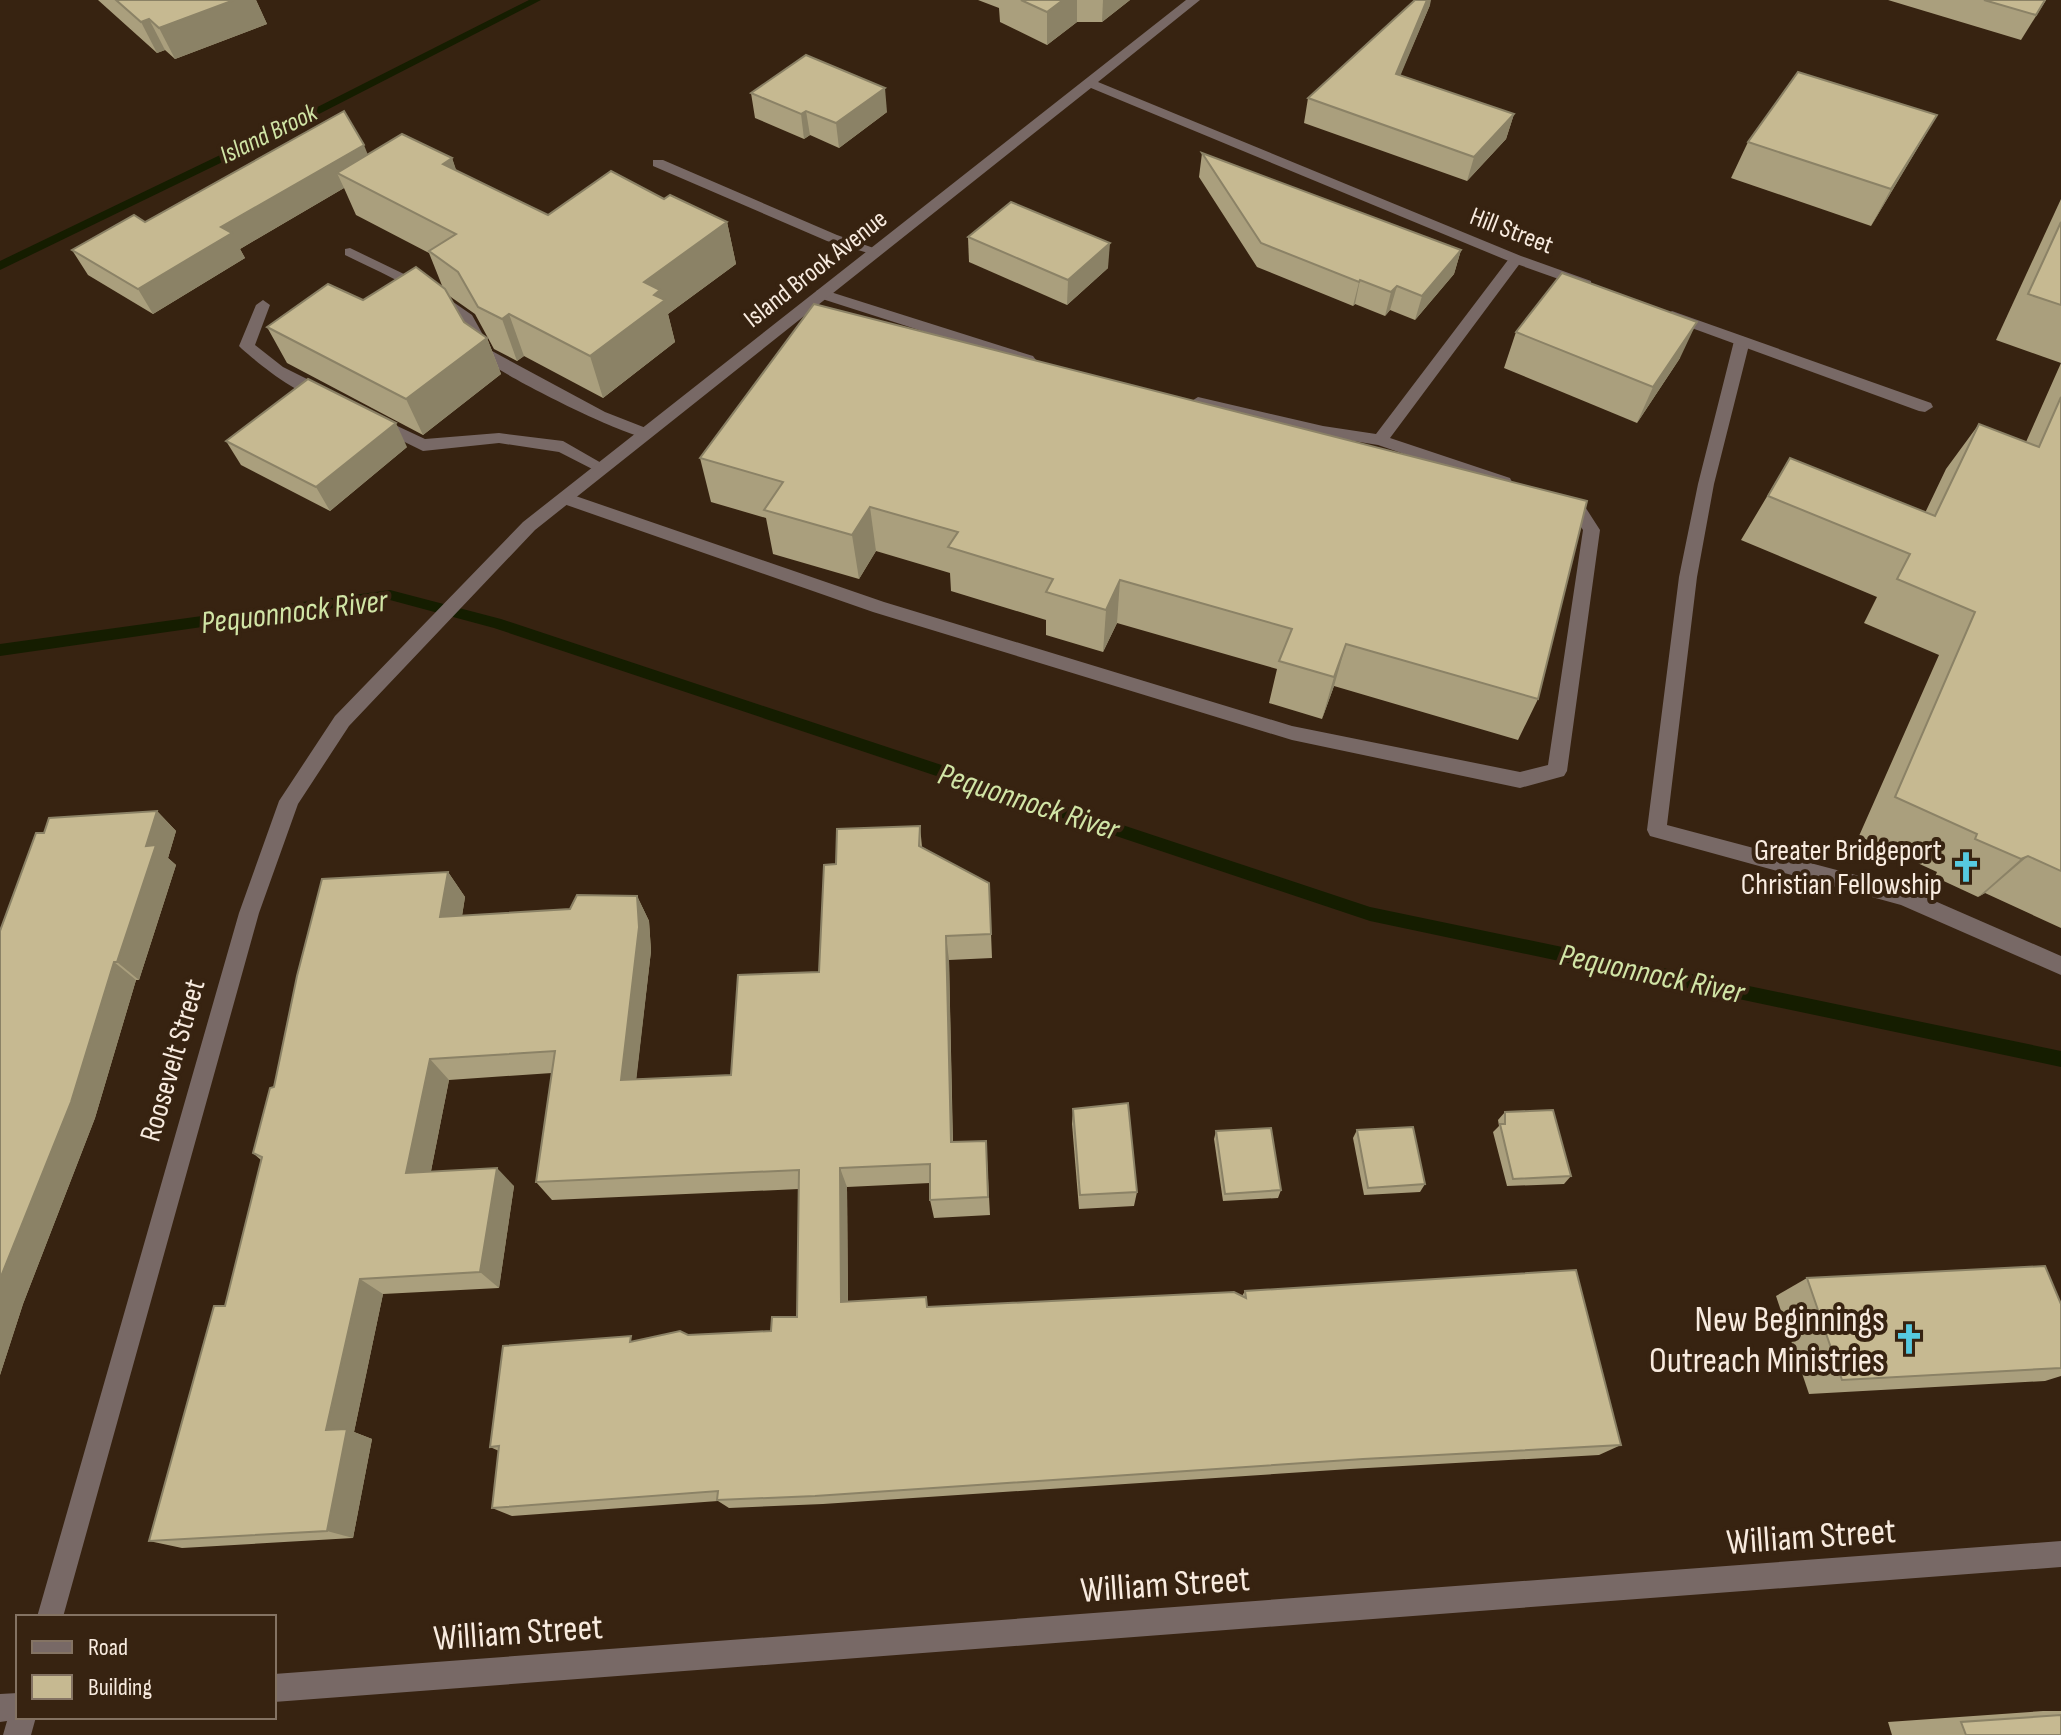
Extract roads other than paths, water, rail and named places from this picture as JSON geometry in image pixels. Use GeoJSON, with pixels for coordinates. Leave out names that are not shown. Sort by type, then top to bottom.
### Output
{"type":"FeatureCollection","features":[{"type":"Feature","properties":{"kind":"street","name":"Island Brook Avenue"},"geometry":{"type":"LineString","coordinates":[[475,583],[529,526],[1194,0]]}},
{"type":"Feature","properties":{"kind":"street","name":"Hill Street"},"geometry":{"type":"LineString","coordinates":[[1087,82],[1516,259],[1601,290]]}},
{"type":"Feature","properties":{"kind":"street"},"geometry":{"type":"LineString","coordinates":[[658,163],[832,238],[875,251]]}},
{"type":"Feature","properties":{"kind":"street"},"geometry":{"type":"LineString","coordinates":[[350,252],[428,291],[467,318],[486,354],[599,416],[645,434]]}},
{"type":"Feature","properties":{"kind":"street"},"geometry":{"type":"LineString","coordinates":[[1380,440],[1516,259]]}},
{"type":"Feature","properties":{"kind":"street"},"geometry":{"type":"LineString","coordinates":[[821,294],[1046,365]]}},
{"type":"Feature","properties":{"kind":"street"},"geometry":{"type":"LineString","coordinates":[[263,305],[247,346],[278,371],[423,445],[499,438],[563,447],[602,468]]}},
{"type":"Feature","properties":{"kind":"street"},"geometry":{"type":"LineString","coordinates":[[1658,310],[1925,407]]}},
{"type":"Feature","properties":{"kind":"street"},"geometry":{"type":"LineString","coordinates":[[1742,341],[1706,484],[1688,577],[1657,830],[1905,897],[2061,966]]}},
{"type":"Feature","properties":{"kind":"street"},"geometry":{"type":"LineString","coordinates":[[1183,399],[1323,431],[1380,440],[1516,486]]}},
{"type":"Feature","properties":{"kind":"street"},"geometry":{"type":"LineString","coordinates":[[564,498],[879,607],[1292,733],[1520,780],[1557,771],[1592,530],[1576,506],[1546,496]]}},
{"type":"Feature","properties":{"kind":"street","name":"Roosevelt Street"},"geometry":{"type":"LineString","coordinates":[[51,1615],[249,913],[289,801],[342,721],[475,583]]}},
{"type":"Feature","properties":{"kind":"street","name":"William Street"},"geometry":{"type":"LineString","coordinates":[[276,1688],[2061,1554]]}},
{"type":"Feature","properties":{"kind":"waterway","name":"Island Brook"},"geometry":{"type":"LineString","coordinates":[[0,266],[278,131],[536,0]]}},
{"type":"Feature","properties":{"kind":"waterway","name":"Pequonnock River"},"geometry":{"type":"LineString","coordinates":[[0,650],[390,595],[496,623],[1370,914],[2061,1059]]}},
{"type":"Feature","properties":{"kind":"place","name":"Greater Bridgeport Christian Fellowship"},"geometry":{"type":"Point","coordinates":[1966,867]}},
{"type":"Feature","properties":{"kind":"place","name":"New Beginnings Outreach Ministries"},"geometry":{"type":"Point","coordinates":[1909,1339]}}]}
